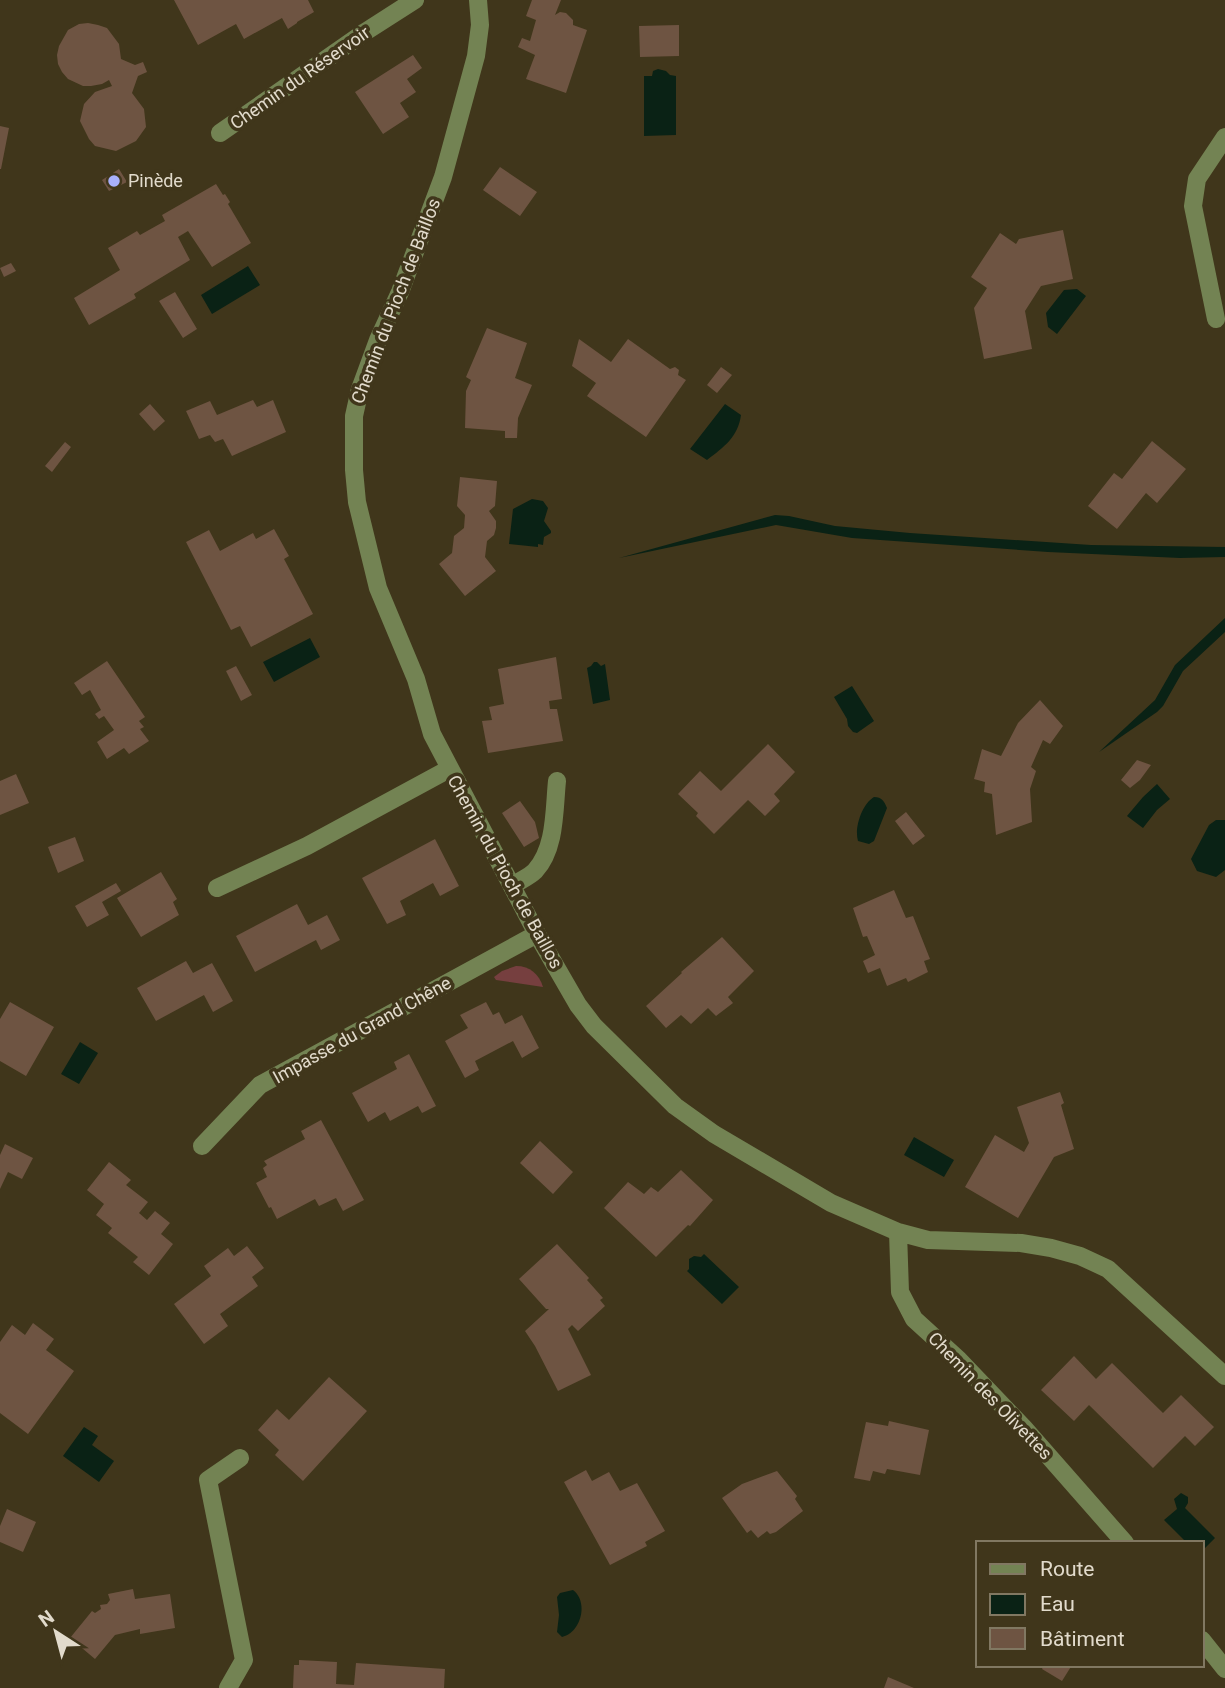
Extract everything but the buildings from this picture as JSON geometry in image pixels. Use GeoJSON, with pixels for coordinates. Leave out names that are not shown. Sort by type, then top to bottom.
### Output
{"type":"FeatureCollection","features":[{"type":"Feature","properties":{"kind":"street","name":"Chemin du Réservoir"},"geometry":{"type":"LineString","coordinates":[[220,133],[415,0]]}},
{"type":"Feature","properties":{"kind":"street","name":"Chemin du Pioch de Baillos"},"geometry":{"type":"LineString","coordinates":[[478,0],[480,25],[476,56],[443,177],[400,292],[359,389],[354,416],[354,470],[357,502],[378,588],[416,679],[432,734],[537,934],[578,1005],[594,1026],[675,1106],[714,1134],[831,1203],[898,1232],[928,1240],[1021,1243],[1051,1248],[1080,1256],[1108,1269],[1225,1376]]}},
{"type":"Feature","properties":{"kind":"street"},"geometry":{"type":"LineString","coordinates":[[1216,318],[1194,206],[1197,179],[1225,137]]}},
{"type":"Feature","properties":{"kind":"street"},"geometry":{"type":"LineString","coordinates":[[217,888],[307,846],[449,769]]}},
{"type":"Feature","properties":{"kind":"street"},"geometry":{"type":"LineString","coordinates":[[512,886],[533,873],[544,858],[550,841],[557,781]]}},
{"type":"Feature","properties":{"kind":"street","name":"Impasse du Grand Chêne"},"geometry":{"type":"LineString","coordinates":[[202,1146],[260,1085],[537,934]]}},
{"type":"Feature","properties":{"kind":"street","name":"Chemin des Olivettes"},"geometry":{"type":"LineString","coordinates":[[898,1232],[900,1292],[914,1319],[959,1360],[1024,1428],[1123,1541]]}},
{"type":"Feature","properties":{"kind":"street"},"geometry":{"type":"LineString","coordinates":[[228,1688],[244,1660],[208,1480],[240,1458]]}},
{"type":"Feature","properties":{"kind":"street"},"geometry":{"type":"LineString","coordinates":[[1204,1643],[1225,1669]]}},
{"type":"Feature","properties":{"kind":"shaded area"},"geometry":{"type":"Polygon","coordinates":[[[516,966],[526,967],[533,972],[543,987],[496,980],[494,977],[516,966]]]}},
{"type":"Feature","properties":{"kind":"water"},"geometry":{"type":"Polygon","coordinates":[[[658,69],[676,76],[676,135],[644,136],[644,76],[652,76],[653,71],[658,69]]]}},
{"type":"Feature","properties":{"kind":"water"},"geometry":{"type":"Polygon","coordinates":[[[248,266],[260,285],[212,314],[201,295],[248,266]]]}},
{"type":"Feature","properties":{"kind":"water"},"geometry":{"type":"Polygon","coordinates":[[[1077,289],[1086,296],[1057,334],[1048,327],[1046,313],[1064,290],[1077,289]]]}},
{"type":"Feature","properties":{"kind":"water"},"geometry":{"type":"Polygon","coordinates":[[[725,404],[741,415],[739,423],[729,441],[707,460],[690,449],[725,404]]]}},
{"type":"Feature","properties":{"kind":"water"},"geometry":{"type":"Polygon","coordinates":[[[532,499],[543,501],[548,508],[544,521],[551,533],[544,537],[543,545],[538,544],[538,547],[509,544],[513,509],[532,499]]]}},
{"type":"Feature","properties":{"kind":"water"},"geometry":{"type":"Polygon","coordinates":[[[775,515],[835,526],[910,533],[1091,545],[1225,547],[1225,557],[1180,558],[1048,552],[852,538],[776,525],[619,558],[775,515]]]}},
{"type":"Feature","properties":{"kind":"water"},"geometry":{"type":"Polygon","coordinates":[[[1225,618],[1225,632],[1183,671],[1163,706],[1099,752],[1155,700],[1175,665],[1225,618]]]}},
{"type":"Feature","properties":{"kind":"water"},"geometry":{"type":"Polygon","coordinates":[[[310,638],[320,657],[274,682],[263,662],[310,638]]]}},
{"type":"Feature","properties":{"kind":"water"},"geometry":{"type":"Polygon","coordinates":[[[594,662],[601,666],[605,664],[610,700],[593,704],[587,668],[594,662]]]}},
{"type":"Feature","properties":{"kind":"water"},"geometry":{"type":"Polygon","coordinates":[[[852,686],[874,721],[857,733],[848,726],[847,719],[834,697],[852,686]]]}},
{"type":"Feature","properties":{"kind":"water"},"geometry":{"type":"Polygon","coordinates":[[[1157,784],[1170,799],[1143,828],[1127,816],[1157,784]]]}},
{"type":"Feature","properties":{"kind":"water"},"geometry":{"type":"Polygon","coordinates":[[[874,797],[882,800],[887,808],[874,841],[869,844],[858,841],[857,830],[863,811],[874,797]]]}},
{"type":"Feature","properties":{"kind":"water"},"geometry":{"type":"Polygon","coordinates":[[[1216,820],[1225,820],[1225,870],[1216,877],[1197,871],[1191,859],[1209,825],[1216,820]]]}},
{"type":"Feature","properties":{"kind":"water"},"geometry":{"type":"Polygon","coordinates":[[[80,1042],[98,1053],[79,1084],[61,1074],[80,1042]]]}},
{"type":"Feature","properties":{"kind":"water"},"geometry":{"type":"Polygon","coordinates":[[[914,1137],[954,1160],[944,1177],[904,1155],[914,1137]]]}},
{"type":"Feature","properties":{"kind":"water"},"geometry":{"type":"Polygon","coordinates":[[[704,1254],[739,1287],[722,1304],[687,1271],[689,1259],[704,1254]]]}},
{"type":"Feature","properties":{"kind":"water"},"geometry":{"type":"Polygon","coordinates":[[[84,1427],[98,1436],[92,1445],[114,1461],[99,1482],[63,1456],[84,1427]]]}},
{"type":"Feature","properties":{"kind":"water"},"geometry":{"type":"Polygon","coordinates":[[[1181,1493],[1188,1497],[1185,1508],[1215,1538],[1204,1549],[1204,1541],[1185,1541],[1164,1520],[1177,1509],[1174,1499],[1181,1493]]]}},
{"type":"Feature","properties":{"kind":"water"},"geometry":{"type":"Polygon","coordinates":[[[573,1590],[581,1602],[581,1616],[574,1630],[562,1637],[557,1632],[557,1597],[560,1593],[573,1590]]]}},
{"type":"Feature","properties":{"kind":"place","name":"Pinède"},"geometry":{"type":"Point","coordinates":[114,181]}}]}
